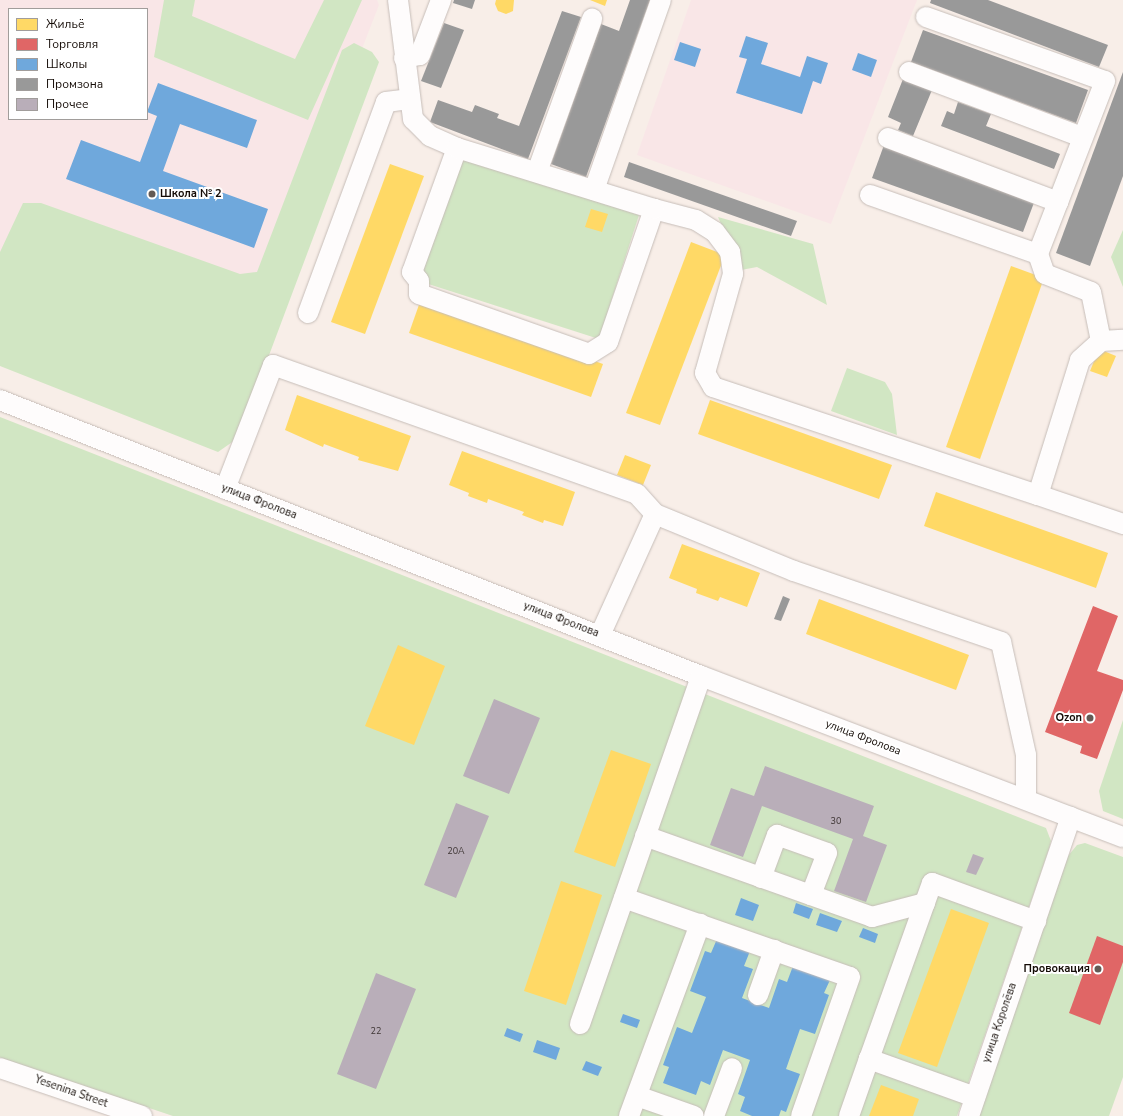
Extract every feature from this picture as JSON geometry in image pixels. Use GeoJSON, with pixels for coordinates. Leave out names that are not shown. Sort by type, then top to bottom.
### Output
{"type":"FeatureCollection","features":[{"type":"Feature","properties":{"kind":"street"},"geometry":{"type":"LineString","coordinates":[[398,0],[409,99],[413,119],[430,136],[457,148],[654,209],[696,220],[716,232],[730,252],[733,274],[729,294],[705,373],[713,387],[1123,524]]}},
{"type":"Feature","properties":{"kind":"street"},"geometry":{"type":"LineString","coordinates":[[404,58],[420,56],[441,0]]}},
{"type":"Feature","properties":{"kind":"street"},"geometry":{"type":"LineString","coordinates":[[594,190],[661,0]]}},
{"type":"Feature","properties":{"kind":"street"},"geometry":{"type":"LineString","coordinates":[[926,17],[1105,81],[1082,137],[1038,254],[1045,274],[1092,292],[1101,341]]}},
{"type":"Feature","properties":{"kind":"street"},"geometry":{"type":"LineString","coordinates":[[537,172],[592,19]]}},
{"type":"Feature","properties":{"kind":"street"},"geometry":{"type":"LineString","coordinates":[[909,72],[1082,137]]}},
{"type":"Feature","properties":{"kind":"street"},"geometry":{"type":"LineString","coordinates":[[308,313],[386,102],[409,99]]}},
{"type":"Feature","properties":{"kind":"street"},"geometry":{"type":"LineString","coordinates":[[888,138],[1058,202]]}},
{"type":"Feature","properties":{"kind":"street"},"geometry":{"type":"LineString","coordinates":[[457,148],[412,272],[419,281],[419,294],[589,354],[608,342],[654,209]]}},
{"type":"Feature","properties":{"kind":"street"},"geometry":{"type":"LineString","coordinates":[[870,195],[1038,254]]}},
{"type":"Feature","properties":{"kind":"street"},"geometry":{"type":"LineString","coordinates":[[1038,495],[1080,360],[1101,341],[1123,340]]}},
{"type":"Feature","properties":{"kind":"street"},"geometry":{"type":"LineString","coordinates":[[225,489],[273,365],[637,494],[655,514],[794,571],[1001,642],[1026,755],[1026,799]]}},
{"type":"Feature","properties":{"kind":"street","name":"улица Фролова"},"geometry":{"type":"LineString","coordinates":[[0,400],[701,676],[1123,837]]}},
{"type":"Feature","properties":{"kind":"street"},"geometry":{"type":"LineString","coordinates":[[600,636],[655,514]]}},
{"type":"Feature","properties":{"kind":"street"},"geometry":{"type":"LineString","coordinates":[[580,1024],[701,676]]}},
{"type":"Feature","properties":{"kind":"street","name":"улица Королёва"},"geometry":{"type":"LineString","coordinates":[[969,1116],[1071,817]]}},
{"type":"Feature","properties":{"kind":"street"},"geometry":{"type":"LineString","coordinates":[[762,878],[777,835],[827,853],[811,895]]}},
{"type":"Feature","properties":{"kind":"street"},"geometry":{"type":"LineString","coordinates":[[645,836],[872,917],[925,903]]}},
{"type":"Feature","properties":{"kind":"street"},"geometry":{"type":"LineString","coordinates":[[849,1116],[932,883],[1036,921]]}},
{"type":"Feature","properties":{"kind":"street"},"geometry":{"type":"LineString","coordinates":[[624,898],[850,977],[801,1116]]}},
{"type":"Feature","properties":{"kind":"street"},"geometry":{"type":"LineString","coordinates":[[629,1116],[700,924]]}},
{"type":"Feature","properties":{"kind":"street"},"geometry":{"type":"LineString","coordinates":[[758,995],[774,950]]}},
{"type":"Feature","properties":{"kind":"street"},"geometry":{"type":"LineString","coordinates":[[869,1059],[975,1097]]}},
{"type":"Feature","properties":{"kind":"street","name":"Yesenina Street"},"geometry":{"type":"LineString","coordinates":[[0,1068],[142,1116]]}},
{"type":"Feature","properties":{"kind":"street"},"geometry":{"type":"LineString","coordinates":[[714,1116],[732,1068]]}},
{"type":"Feature","properties":{"kind":"street"},"geometry":{"type":"LineString","coordinates":[[637,1096],[694,1116]]}},
{"type":"Feature","properties":{"kind":"shaded area","name":"Школа № 2"},"geometry":{"type":"Polygon","coordinates":[[[0,0],[377,0],[379,5],[213,431],[0,347],[0,0]]]}},
{"type":"Feature","properties":{"kind":"shaded area"},"geometry":{"type":"Polygon","coordinates":[[[691,0],[917,0],[831,224],[637,155],[691,0]]]}},
{"type":"Feature","properties":{"kind":"green space"},"geometry":{"type":"Polygon","coordinates":[[[164,0],[195,0],[192,16],[295,59],[324,0],[362,0],[308,120],[154,57],[164,0]]]}},
{"type":"Feature","properties":{"kind":"green space"},"geometry":{"type":"Polygon","coordinates":[[[354,43],[372,52],[379,62],[238,438],[218,452],[0,366],[0,252],[23,203],[41,203],[240,274],[257,272],[342,50],[354,43]]]}},
{"type":"Feature","properties":{"kind":"green space"},"geometry":{"type":"Polygon","coordinates":[[[459,157],[639,215],[599,339],[419,281],[459,157]]]}},
{"type":"Feature","properties":{"kind":"green space"},"geometry":{"type":"Polygon","coordinates":[[[718,217],[813,244],[827,305],[757,267],[741,270],[718,217]]]}},
{"type":"Feature","properties":{"kind":"green space"},"geometry":{"type":"Polygon","coordinates":[[[1123,230],[1123,287],[1111,257],[1123,230]]]}},
{"type":"Feature","properties":{"kind":"green space"},"geometry":{"type":"Polygon","coordinates":[[[847,368],[885,382],[892,394],[897,435],[831,411],[847,368]]]}},
{"type":"Feature","properties":{"kind":"green space"},"geometry":{"type":"Polygon","coordinates":[[[0,417],[1046,828],[1051,841],[1049,849],[957,1116],[173,1116],[0,1058],[0,417]]]}},
{"type":"Feature","properties":{"kind":"green space"},"geometry":{"type":"Polygon","coordinates":[[[1123,720],[1123,819],[1103,811],[1099,791],[1123,720]]]}},
{"type":"Feature","properties":{"kind":"green space"},"geometry":{"type":"Polygon","coordinates":[[[1085,843],[1123,857],[1123,1077],[1109,1116],[979,1116],[1068,856],[1077,845],[1085,843]]]}},
{"type":"Feature","properties":{"kind":"building: Жильё"},"geometry":{"type":"Polygon","coordinates":[[[496,0],[514,0],[513,11],[506,14],[498,11],[495,4],[496,0]]]}},
{"type":"Feature","properties":{"kind":"building: Жильё"},"geometry":{"type":"Polygon","coordinates":[[[590,0],[607,0],[605,6],[590,0]]]}},
{"type":"Feature","properties":{"kind":"building: Жильё"},"geometry":{"type":"Polygon","coordinates":[[[390,164],[424,176],[365,334],[331,322],[390,164]]]}},
{"type":"Feature","properties":{"kind":"building: Жильё"},"geometry":{"type":"Polygon","coordinates":[[[591,209],[608,214],[602,232],[585,227],[591,209]]]}},
{"type":"Feature","properties":{"kind":"building: Жильё"},"geometry":{"type":"Polygon","coordinates":[[[691,242],[725,255],[660,425],[626,413],[691,242]]]}},
{"type":"Feature","properties":{"kind":"building: Жильё"},"geometry":{"type":"Polygon","coordinates":[[[1011,266],[1044,278],[980,459],[946,447],[1011,266]]]}},
{"type":"Feature","properties":{"kind":"building: Жильё"},"geometry":{"type":"Polygon","coordinates":[[[421,299],[603,364],[591,397],[409,333],[421,299]]]}},
{"type":"Feature","properties":{"kind":"building: Жильё"},"geometry":{"type":"Polygon","coordinates":[[[1099,349],[1116,356],[1107,377],[1090,371],[1099,349]]]}},
{"type":"Feature","properties":{"kind":"building: Жильё"},"geometry":{"type":"Polygon","coordinates":[[[297,395],[411,436],[398,471],[358,460],[359,457],[324,444],[323,447],[285,430],[297,395]]]}},
{"type":"Feature","properties":{"kind":"building: Жильё"},"geometry":{"type":"Polygon","coordinates":[[[710,400],[892,465],[879,499],[698,434],[710,400]]]}},
{"type":"Feature","properties":{"kind":"building: Жильё"},"geometry":{"type":"Polygon","coordinates":[[[462,451],[575,492],[563,526],[544,520],[543,523],[522,515],[524,512],[488,499],[487,503],[468,496],[469,493],[449,485],[462,451]]]}},
{"type":"Feature","properties":{"kind":"building: Жильё"},"geometry":{"type":"Polygon","coordinates":[[[625,455],[651,465],[643,485],[617,475],[625,455]]]}},
{"type":"Feature","properties":{"kind":"building: Жильё"},"geometry":{"type":"Polygon","coordinates":[[[936,492],[1108,553],[1096,588],[924,526],[936,492]]]}},
{"type":"Feature","properties":{"kind":"building: Жильё"},"geometry":{"type":"Polygon","coordinates":[[[682,544],[760,573],[747,607],[720,597],[718,601],[696,593],[697,589],[669,578],[682,544]]]}},
{"type":"Feature","properties":{"kind":"building: Жильё"},"geometry":{"type":"Polygon","coordinates":[[[819,599],[969,655],[956,690],[806,634],[819,599]]]}},
{"type":"Feature","properties":{"kind":"building: Жильё"},"geometry":{"type":"Polygon","coordinates":[[[398,645],[445,666],[414,745],[365,726],[398,645]]]}},
{"type":"Feature","properties":{"kind":"building: Жильё"},"geometry":{"type":"Polygon","coordinates":[[[611,750],[651,764],[615,867],[574,852],[611,750]]]}},
{"type":"Feature","properties":{"kind":"building: Жильё"},"geometry":{"type":"Polygon","coordinates":[[[561,881],[602,895],[566,1005],[524,991],[561,881]]]}},
{"type":"Feature","properties":{"kind":"building: Жильё"},"geometry":{"type":"Polygon","coordinates":[[[951,909],[989,923],[937,1067],[898,1053],[951,909]]]}},
{"type":"Feature","properties":{"kind":"building: Жильё"},"geometry":{"type":"Polygon","coordinates":[[[881,1085],[919,1099],[913,1116],[869,1116],[881,1085]]]}},
{"type":"Feature","properties":{"kind":"building: Торговля"},"geometry":{"type":"Polygon","coordinates":[[[1093,606],[1118,616],[1097,671],[1123,680],[1123,690],[1097,759],[1080,753],[1082,746],[1045,732],[1093,606]]]}},
{"type":"Feature","properties":{"kind":"building: Торговля"},"geometry":{"type":"Polygon","coordinates":[[[1097,936],[1123,946],[1123,962],[1100,1025],[1069,1013],[1097,936]]]}},
{"type":"Feature","properties":{"kind":"building: Школы"},"geometry":{"type":"Polygon","coordinates":[[[746,36],[768,43],[761,64],[800,77],[807,56],[828,63],[821,84],[813,81],[802,114],[736,93],[747,59],[739,57],[746,36]]]}},
{"type":"Feature","properties":{"kind":"building: Школы"},"geometry":{"type":"Polygon","coordinates":[[[680,42],[701,49],[695,67],[674,60],[680,42]]]}},
{"type":"Feature","properties":{"kind":"building: Школы"},"geometry":{"type":"Polygon","coordinates":[[[858,53],[877,60],[871,77],[852,70],[858,53]]]}},
{"type":"Feature","properties":{"kind":"building: Школы"},"geometry":{"type":"Polygon","coordinates":[[[158,83],[257,120],[247,148],[180,124],[163,171],[268,209],[254,248],[66,179],[81,140],[140,162],[157,116],[148,112],[158,83]]]}},
{"type":"Feature","properties":{"kind":"building: Школы"},"geometry":{"type":"Polygon","coordinates":[[[741,898],[759,905],[753,921],[735,915],[741,898]]]}},
{"type":"Feature","properties":{"kind":"building: Школы"},"geometry":{"type":"Polygon","coordinates":[[[796,903],[813,909],[809,919],[793,913],[796,903]]]}},
{"type":"Feature","properties":{"kind":"building: Школы"},"geometry":{"type":"Polygon","coordinates":[[[820,913],[842,921],[837,932],[816,925],[820,913]]]}},
{"type":"Feature","properties":{"kind":"building: Школы"},"geometry":{"type":"Polygon","coordinates":[[[863,928],[878,934],[875,943],[859,937],[863,928]]]}},
{"type":"Feature","properties":{"kind":"building: Школы"},"geometry":{"type":"Polygon","coordinates":[[[717,939],[750,951],[744,966],[753,969],[742,998],[769,1008],[779,979],[787,982],[793,966],[830,980],[824,993],[829,995],[815,1034],[800,1029],[786,1069],[800,1074],[786,1112],[781,1110],[779,1116],[752,1116],[740,1111],[745,1097],[738,1094],[750,1060],[723,1050],[710,1085],[701,1081],[696,1095],[663,1083],[669,1067],[663,1065],[677,1027],[692,1033],[706,997],[690,991],[705,951],[711,953],[717,939]]]}},
{"type":"Feature","properties":{"kind":"building: Школы"},"geometry":{"type":"Polygon","coordinates":[[[623,1014],[640,1020],[637,1028],[620,1022],[623,1014]]]}},
{"type":"Feature","properties":{"kind":"building: Школы"},"geometry":{"type":"Polygon","coordinates":[[[507,1028],[523,1034],[520,1042],[504,1036],[507,1028]]]}},
{"type":"Feature","properties":{"kind":"building: Школы"},"geometry":{"type":"Polygon","coordinates":[[[537,1040],[560,1048],[556,1060],[533,1052],[537,1040]]]}},
{"type":"Feature","properties":{"kind":"building: Школы"},"geometry":{"type":"Polygon","coordinates":[[[586,1061],[602,1067],[598,1076],[582,1070],[586,1061]]]}},
{"type":"Feature","properties":{"kind":"building: Промзона"},"geometry":{"type":"Polygon","coordinates":[[[454,0],[475,0],[472,9],[453,3],[454,0]]]}},
{"type":"Feature","properties":{"kind":"building: Промзона"},"geometry":{"type":"Polygon","coordinates":[[[630,0],[650,0],[586,177],[551,164],[601,24],[619,31],[630,0]]]}},
{"type":"Feature","properties":{"kind":"building: Промзона"},"geometry":{"type":"Polygon","coordinates":[[[931,0],[988,0],[1108,45],[1099,67],[930,3],[931,0]]]}},
{"type":"Feature","properties":{"kind":"building: Промзона"},"geometry":{"type":"Polygon","coordinates":[[[562,11],[581,17],[528,159],[430,122],[438,100],[472,112],[475,105],[499,114],[497,118],[519,126],[562,11]]]}},
{"type":"Feature","properties":{"kind":"building: Промзона"},"geometry":{"type":"Polygon","coordinates":[[[444,23],[464,30],[441,88],[421,81],[444,23]]]}},
{"type":"Feature","properties":{"kind":"building: Промзона"},"geometry":{"type":"Polygon","coordinates":[[[923,30],[1088,90],[1076,123],[911,62],[923,30]]]}},
{"type":"Feature","properties":{"kind":"building: Промзона"},"geometry":{"type":"Polygon","coordinates":[[[1123,72],[1123,176],[1090,266],[1056,253],[1123,72]]]}},
{"type":"Feature","properties":{"kind":"building: Промзона"},"geometry":{"type":"Polygon","coordinates":[[[903,79],[932,90],[913,136],[898,130],[901,123],[888,117],[903,79]]]}},
{"type":"Feature","properties":{"kind":"building: Промзона"},"geometry":{"type":"Polygon","coordinates":[[[958,102],[991,114],[986,126],[1060,154],[1054,169],[941,126],[947,111],[954,114],[958,102]]]}},
{"type":"Feature","properties":{"kind":"building: Промзона"},"geometry":{"type":"Polygon","coordinates":[[[884,145],[1035,200],[1023,232],[872,178],[884,145]]]}},
{"type":"Feature","properties":{"kind":"building: Промзона"},"geometry":{"type":"Polygon","coordinates":[[[629,162],[797,221],[791,236],[624,177],[629,162]]]}},
{"type":"Feature","properties":{"kind":"building: Промзона"},"geometry":{"type":"Polygon","coordinates":[[[783,596],[790,599],[781,621],[774,619],[783,596]]]}},
{"type":"Feature","properties":{"kind":"building: Прочее"},"geometry":{"type":"Polygon","coordinates":[[[494,699],[540,718],[509,794],[463,776],[494,699]]]}},
{"type":"Feature","properties":{"kind":"building: Прочее"},"geometry":{"type":"Polygon","coordinates":[[[765,766],[874,806],[863,836],[887,845],[866,902],[834,891],[853,839],[762,806],[743,857],[710,845],[731,788],[754,796],[765,766]]]}},
{"type":"Feature","properties":{"kind":"building: Прочее"},"geometry":{"type":"Polygon","coordinates":[[[456,803],[489,816],[456,898],[424,885],[456,803]]]}},
{"type":"Feature","properties":{"kind":"building: Прочее"},"geometry":{"type":"Polygon","coordinates":[[[973,854],[984,858],[976,875],[966,872],[973,854]]]}},
{"type":"Feature","properties":{"kind":"building: Прочее"},"geometry":{"type":"Polygon","coordinates":[[[376,973],[416,989],[376,1089],[337,1074],[376,973]]]}},
{"type":"Feature","properties":{"kind":"place","name":"Школа № 2"},"geometry":{"type":"Point","coordinates":[152,194]}},
{"type":"Feature","properties":{"kind":"place","name":"Ozon"},"geometry":{"type":"Point","coordinates":[1090,718]}},
{"type":"Feature","properties":{"kind":"place","name":"Провокация"},"geometry":{"type":"Point","coordinates":[1098,969]}}]}
